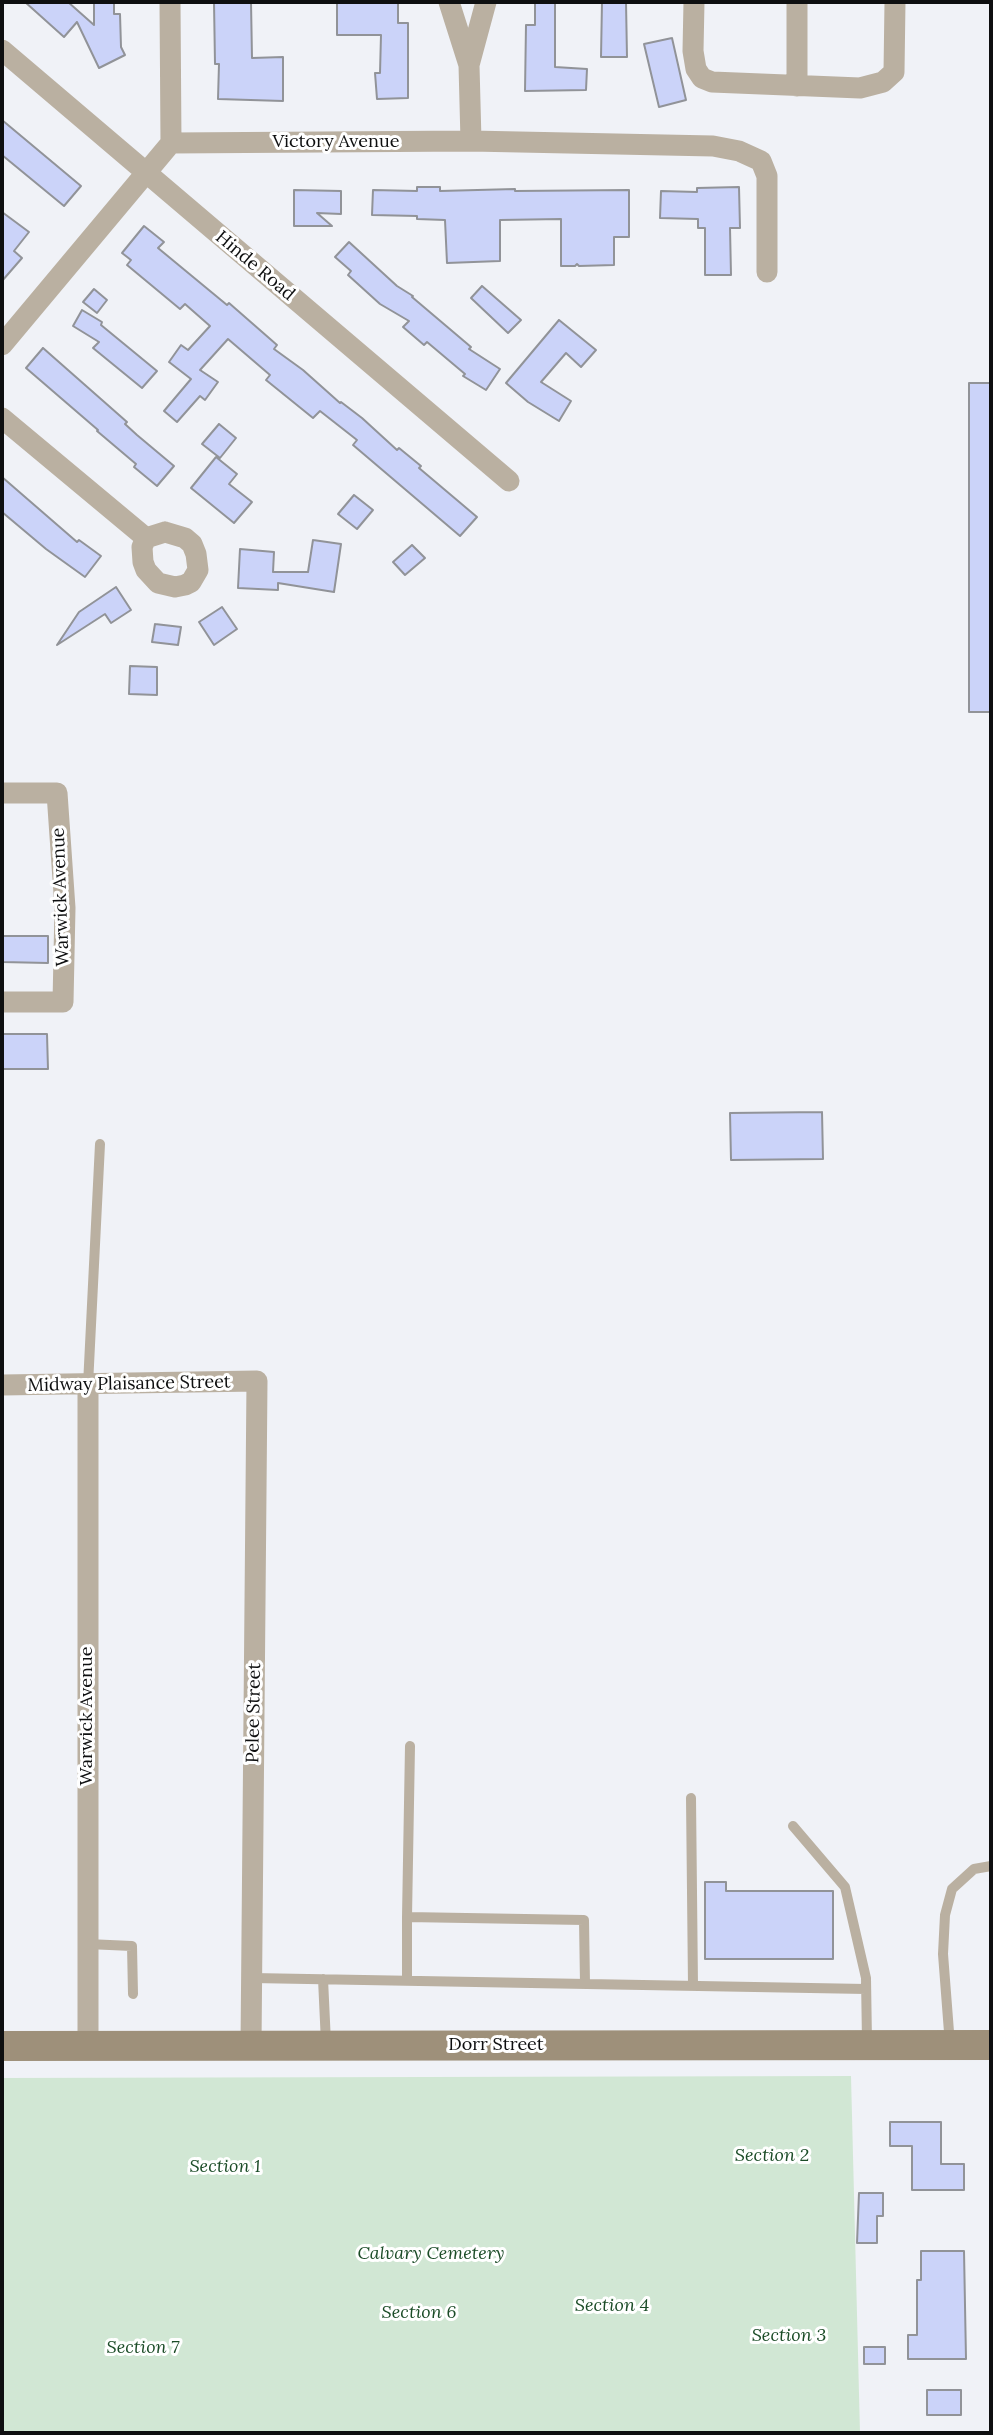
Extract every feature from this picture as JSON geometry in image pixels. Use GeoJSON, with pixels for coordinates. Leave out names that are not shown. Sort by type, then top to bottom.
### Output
{"type":"FeatureCollection","features":[{"type":"Feature","properties":{"kind":"main road","name":"Dorr Street"},"geometry":{"type":"LineString","coordinates":[[2,2046],[991,2045]]}},
{"type":"Feature","properties":{"kind":"street"},"geometry":{"type":"LineString","coordinates":[[2,345],[171,144],[170,2]]}},
{"type":"Feature","properties":{"kind":"street"},"geometry":{"type":"LineString","coordinates":[[449,2],[469,65],[471,141]]}},
{"type":"Feature","properties":{"kind":"street"},"geometry":{"type":"LineString","coordinates":[[469,65],[486,2]]}},
{"type":"Feature","properties":{"kind":"street"},"geometry":{"type":"LineString","coordinates":[[694,2],[693,51],[696,69],[702,78],[712,82],[860,88],[883,82],[894,72],[895,2]]}},
{"type":"Feature","properties":{"kind":"street"},"geometry":{"type":"LineString","coordinates":[[797,2],[797,86]]}},
{"type":"Feature","properties":{"kind":"street","name":"Hinde Road"},"geometry":{"type":"LineString","coordinates":[[2,50],[509,481]]}},
{"type":"Feature","properties":{"kind":"street","name":"Victory Avenue"},"geometry":{"type":"LineString","coordinates":[[171,144],[471,141],[713,146],[739,151],[761,161],[767,176],[767,272]]}},
{"type":"Feature","properties":{"kind":"street"},"geometry":{"type":"LineString","coordinates":[[2,418],[146,538]]}},
{"type":"Feature","properties":{"kind":"street","name":"Warwick Avenue"},"geometry":{"type":"LineString","coordinates":[[2,793],[58,793],[65,908],[63,1002],[2,1002]]}},
{"type":"Feature","properties":{"kind":"street","name":"Midway Plaisance Street"},"geometry":{"type":"LineString","coordinates":[[2,1385],[257,1381]]}},
{"type":"Feature","properties":{"kind":"street","name":"Pelee Street"},"geometry":{"type":"LineString","coordinates":[[251,2045],[257,1381]]}},
{"type":"Feature","properties":{"kind":"street","name":"Warwick Avenue"},"geometry":{"type":"LineString","coordinates":[[88,1385],[88,2046]]}},
{"type":"Feature","properties":{"kind":"lane"},"geometry":{"type":"LineString","coordinates":[[88,1385],[100,1144]]}},
{"type":"Feature","properties":{"kind":"lane"},"geometry":{"type":"LineString","coordinates":[[407,1980],[410,1746]]}},
{"type":"Feature","properties":{"kind":"lane"},"geometry":{"type":"LineString","coordinates":[[691,1798],[693,1986]]}},
{"type":"Feature","properties":{"kind":"lane"},"geometry":{"type":"LineString","coordinates":[[793,1826],[845,1887],[866,1978],[867,2045]]}},
{"type":"Feature","properties":{"kind":"lane"},"geometry":{"type":"LineString","coordinates":[[951,2045],[943,1954],[945,1915],[952,1889],[974,1870],[991,1866]]}},
{"type":"Feature","properties":{"kind":"lane"},"geometry":{"type":"LineString","coordinates":[[407,1917],[584,1920],[585,1984]]}},
{"type":"Feature","properties":{"kind":"lane"},"geometry":{"type":"LineString","coordinates":[[87,1944],[132,1946],[132,1994]]}},
{"type":"Feature","properties":{"kind":"lane"},"geometry":{"type":"LineString","coordinates":[[251,1978],[866,1989]]}},
{"type":"Feature","properties":{"kind":"lane"},"geometry":{"type":"LineString","coordinates":[[323,1979],[326,2045]]}},
{"type":"Feature","properties":{"kind":"green space","name":"Calvary Cemetery"},"geometry":{"type":"Polygon","coordinates":[[[851,2076],[860,2433],[2,2433],[2,2078],[851,2076]]]}},
{"type":"Feature","properties":{"kind":"building"},"geometry":{"type":"Polygon","coordinates":[[[25,2],[68,2],[94,25],[94,2],[114,2],[114,14],[120,14],[121,47],[125,55],[99,68],[77,22],[64,37],[25,2]]]}},
{"type":"Feature","properties":{"kind":"building"},"geometry":{"type":"Polygon","coordinates":[[[214,2],[251,2],[252,58],[283,57],[283,101],[218,99],[219,64],[215,64],[214,2]]]}},
{"type":"Feature","properties":{"kind":"building"},"geometry":{"type":"Polygon","coordinates":[[[337,2],[398,2],[398,23],[408,23],[408,98],[377,99],[375,73],[380,73],[381,35],[337,35],[337,2]]]}},
{"type":"Feature","properties":{"kind":"building"},"geometry":{"type":"Polygon","coordinates":[[[535,2],[555,2],[555,67],[587,69],[586,90],[525,91],[526,25],[535,25],[535,2]]]}},
{"type":"Feature","properties":{"kind":"building"},"geometry":{"type":"Polygon","coordinates":[[[602,2],[626,2],[627,57],[601,57],[602,2]]]}},
{"type":"Feature","properties":{"kind":"building"},"geometry":{"type":"Polygon","coordinates":[[[672,38],[686,100],[659,107],[644,44],[672,38]]]}},
{"type":"Feature","properties":{"kind":"building"},"geometry":{"type":"Polygon","coordinates":[[[2,120],[81,186],[64,206],[2,155],[2,120]]]}},
{"type":"Feature","properties":{"kind":"building"},"geometry":{"type":"Polygon","coordinates":[[[417,187],[440,187],[440,191],[629,190],[629,237],[614,237],[614,265],[561,266],[561,219],[500,220],[500,261],[447,263],[445,220],[372,215],[373,190],[417,191],[417,187]]]}},
{"type":"Feature","properties":{"kind":"building"},"geometry":{"type":"Polygon","coordinates":[[[739,187],[740,228],[730,228],[731,275],[705,275],[705,228],[698,228],[698,219],[660,218],[661,191],[697,192],[697,188],[739,187]]]}},
{"type":"Feature","properties":{"kind":"building"},"geometry":{"type":"Polygon","coordinates":[[[294,190],[341,191],[341,214],[317,213],[332,226],[294,226],[294,190]]]}},
{"type":"Feature","properties":{"kind":"building"},"geometry":{"type":"Polygon","coordinates":[[[2,212],[29,232],[14,251],[22,258],[2,281],[2,212]]]}},
{"type":"Feature","properties":{"kind":"building"},"geometry":{"type":"Polygon","coordinates":[[[144,226],[164,242],[158,248],[227,305],[229,303],[277,345],[274,349],[362,418],[397,450],[399,448],[421,466],[419,468],[477,517],[460,536],[353,445],[357,440],[320,411],[313,418],[266,380],[270,375],[228,339],[200,370],[218,382],[205,400],[200,396],[177,422],[164,411],[191,379],[169,362],[181,345],[188,350],[210,326],[185,304],[180,309],[127,265],[131,260],[122,253],[144,226]]]}},
{"type":"Feature","properties":{"kind":"building"},"geometry":{"type":"Polygon","coordinates":[[[349,242],[471,347],[469,349],[500,369],[486,390],[463,376],[465,374],[427,342],[424,345],[403,327],[409,321],[380,304],[348,275],[351,271],[335,257],[349,242]]]}},
{"type":"Feature","properties":{"kind":"building"},"geometry":{"type":"Polygon","coordinates":[[[482,286],[521,320],[508,333],[471,298],[482,286]]]}},
{"type":"Feature","properties":{"kind":"building"},"geometry":{"type":"Polygon","coordinates":[[[94,289],[107,300],[97,313],[83,302],[94,289]]]}},
{"type":"Feature","properties":{"kind":"building"},"geometry":{"type":"Polygon","coordinates":[[[82,310],[102,322],[101,325],[157,371],[142,388],[93,348],[99,342],[73,326],[82,310]]]}},
{"type":"Feature","properties":{"kind":"building"},"geometry":{"type":"Polygon","coordinates":[[[559,320],[596,350],[581,367],[566,353],[541,382],[571,401],[559,421],[528,402],[506,383],[559,320]]]}},
{"type":"Feature","properties":{"kind":"building"},"geometry":{"type":"Polygon","coordinates":[[[43,348],[174,466],[157,486],[134,467],[136,464],[26,368],[43,348]]]}},
{"type":"Feature","properties":{"kind":"building"},"geometry":{"type":"Polygon","coordinates":[[[969,383],[991,383],[991,712],[969,712],[969,383]]]}},
{"type":"Feature","properties":{"kind":"building"},"geometry":{"type":"Polygon","coordinates":[[[219,424],[236,438],[220,458],[202,444],[219,424]]]}},
{"type":"Feature","properties":{"kind":"building"},"geometry":{"type":"Polygon","coordinates":[[[216,457],[237,474],[229,484],[252,502],[234,523],[191,488],[216,457]]]}},
{"type":"Feature","properties":{"kind":"building"},"geometry":{"type":"Polygon","coordinates":[[[2,477],[77,542],[79,540],[101,556],[85,577],[2,512],[2,477]]]}},
{"type":"Feature","properties":{"kind":"building"},"geometry":{"type":"Polygon","coordinates":[[[354,495],[373,510],[357,529],[338,514],[354,495]]]}},
{"type":"Feature","properties":{"kind":"building"},"geometry":{"type":"Polygon","coordinates":[[[313,540],[341,544],[334,592],[278,583],[278,590],[238,588],[240,549],[274,552],[273,572],[308,572],[313,540]]]}},
{"type":"Feature","properties":{"kind":"building"},"geometry":{"type":"Polygon","coordinates":[[[412,545],[425,558],[405,575],[393,562],[412,545]]]}},
{"type":"Feature","properties":{"kind":"building"},"geometry":{"type":"Polygon","coordinates":[[[116,587],[131,610],[111,623],[105,614],[57,645],[79,612],[116,587]]]}},
{"type":"Feature","properties":{"kind":"building"},"geometry":{"type":"Polygon","coordinates":[[[222,607],[237,629],[214,645],[199,622],[222,607]]]}},
{"type":"Feature","properties":{"kind":"building"},"geometry":{"type":"Polygon","coordinates":[[[155,624],[181,627],[178,645],[152,642],[155,624]]]}},
{"type":"Feature","properties":{"kind":"building"},"geometry":{"type":"Polygon","coordinates":[[[130,666],[157,667],[157,695],[129,694],[130,666]]]}},
{"type":"Feature","properties":{"kind":"building"},"geometry":{"type":"Polygon","coordinates":[[[2,936],[48,936],[48,963],[2,962],[2,936]]]}},
{"type":"Feature","properties":{"kind":"building"},"geometry":{"type":"Polygon","coordinates":[[[2,1034],[47,1034],[48,1069],[2,1069],[2,1034]]]}},
{"type":"Feature","properties":{"kind":"building"},"geometry":{"type":"Polygon","coordinates":[[[822,1112],[823,1159],[731,1160],[730,1113],[822,1112]]]}},
{"type":"Feature","properties":{"kind":"building"},"geometry":{"type":"Polygon","coordinates":[[[705,1882],[726,1882],[726,1891],[833,1891],[833,1959],[705,1959],[705,1882]]]}},
{"type":"Feature","properties":{"kind":"building"},"geometry":{"type":"Polygon","coordinates":[[[890,2122],[941,2122],[941,2164],[964,2164],[964,2190],[912,2190],[912,2146],[890,2146],[890,2122]]]}},
{"type":"Feature","properties":{"kind":"building"},"geometry":{"type":"Polygon","coordinates":[[[859,2193],[883,2193],[883,2216],[877,2216],[877,2243],[857,2243],[859,2193]]]}},
{"type":"Feature","properties":{"kind":"building"},"geometry":{"type":"Polygon","coordinates":[[[921,2251],[964,2251],[966,2359],[908,2359],[908,2335],[917,2335],[917,2280],[921,2280],[921,2251]]]}},
{"type":"Feature","properties":{"kind":"building"},"geometry":{"type":"Polygon","coordinates":[[[864,2347],[885,2347],[885,2364],[864,2364],[864,2347]]]}},
{"type":"Feature","properties":{"kind":"building"},"geometry":{"type":"Polygon","coordinates":[[[927,2390],[961,2390],[961,2415],[927,2415],[927,2390]]]}},
{"type":"Feature","properties":{"kind":"park label","name":"Section 2"},"geometry":{"type":"Point","coordinates":[772,2156]}},
{"type":"Feature","properties":{"kind":"park label","name":"Section 1"},"geometry":{"type":"Point","coordinates":[225,2167]}},
{"type":"Feature","properties":{"kind":"park label","name":"Section 4"},"geometry":{"type":"Point","coordinates":[612,2306]}},
{"type":"Feature","properties":{"kind":"park label","name":"Section 6"},"geometry":{"type":"Point","coordinates":[419,2313]}},
{"type":"Feature","properties":{"kind":"park label","name":"Section 3"},"geometry":{"type":"Point","coordinates":[789,2336]}},
{"type":"Feature","properties":{"kind":"park label","name":"Section 7"},"geometry":{"type":"Point","coordinates":[143,2348]}}]}
